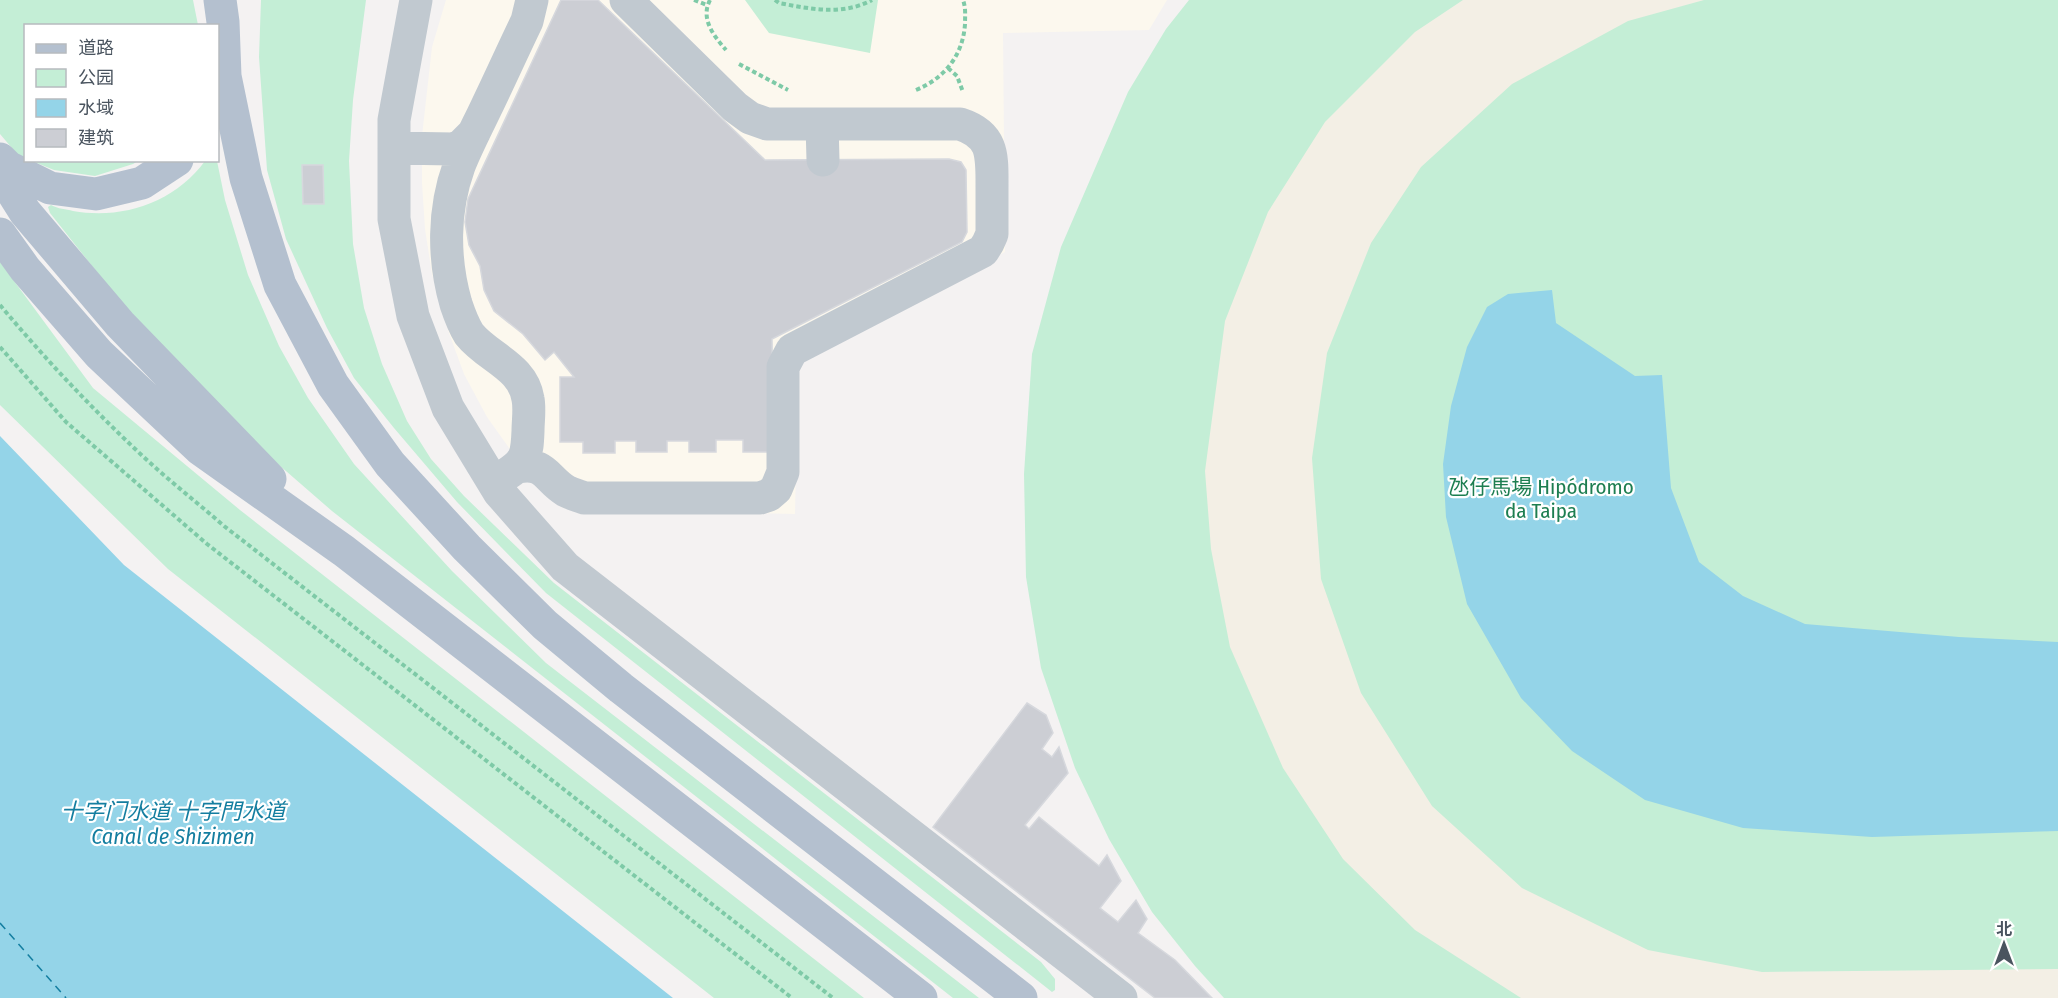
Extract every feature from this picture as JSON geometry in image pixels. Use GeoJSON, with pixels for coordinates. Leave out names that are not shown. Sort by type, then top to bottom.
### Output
{"type":"FeatureCollection","features":[{"type":"Feature","properties":{"kind":"main road"},"geometry":{"type":"LineString","coordinates":[[224,7],[221,87],[246,178],[280,285],[333,386],[390,464],[466,548],[544,625],[621,688],[1021,998]]}},
{"type":"Feature","properties":{"kind":"main road"},"geometry":{"type":"LineString","coordinates":[[0,159],[8,167],[50,188],[96,194],[142,183],[174,162]]}},
{"type":"Feature","properties":{"kind":"main road"},"geometry":{"type":"LineString","coordinates":[[0,172],[25,212],[120,324],[234,444],[344,551]]}},
{"type":"Feature","properties":{"kind":"main road"},"geometry":{"type":"LineString","coordinates":[[0,234],[25,269],[99,354],[200,449],[344,551],[921,998]]}},
{"type":"Feature","properties":{"kind":"street"},"geometry":{"type":"LineString","coordinates":[[416,0],[394,120],[394,219],[413,316],[448,408],[505,475]]}},
{"type":"Feature","properties":{"kind":"street"},"geometry":{"type":"LineString","coordinates":[[505,475],[534,466],[542,469],[567,491],[585,498],[760,498],[769,495],[776,489],[783,472],[783,367],[792,350],[983,250],[992,234],[992,155],[984,139],[971,128],[960,124],[767,124],[750,118],[735,107],[626,0]]}},
{"type":"Feature","properties":{"kind":"street"},"geometry":{"type":"LineString","coordinates":[[532,7],[459,166],[450,200],[446,236],[449,272],[457,306],[468,332],[480,346],[513,369],[524,384],[529,400],[527,451],[524,460],[505,475],[499,492],[565,567],[1121,998]]}},
{"type":"Feature","properties":{"kind":"street"},"geometry":{"type":"LineString","coordinates":[[822,124],[823,160]]}},
{"type":"Feature","properties":{"kind":"street"},"geometry":{"type":"LineString","coordinates":[[394,148],[453,149],[461,146],[474,133]]}},
{"type":"Feature","properties":{"kind":"street"},"geometry":{"type":"LineString","coordinates":[[1055,948],[1091,998]]}},
{"type":"Feature","properties":{"kind":"path"},"geometry":{"type":"LineString","coordinates":[[694,0],[708,2],[706,14],[714,35],[739,63],[794,93]]}},
{"type":"Feature","properties":{"kind":"path"},"geometry":{"type":"LineString","coordinates":[[775,0],[820,11],[861,6],[872,0]]}},
{"type":"Feature","properties":{"kind":"path"},"geometry":{"type":"LineString","coordinates":[[908,92],[918,90],[939,78],[955,60],[964,39],[963,0]]}},
{"type":"Feature","properties":{"kind":"path"},"geometry":{"type":"LineString","coordinates":[[948,68],[957,76],[964,99]]}},
{"type":"Feature","properties":{"kind":"path"},"geometry":{"type":"LineString","coordinates":[[0,305],[41,353],[98,413],[224,526],[833,998]]}},
{"type":"Feature","properties":{"kind":"path"},"geometry":{"type":"LineString","coordinates":[[0,347],[66,422],[207,544],[792,998]]}},
{"type":"Feature","properties":{"kind":"shaded area"},"geometry":{"type":"Polygon","coordinates":[[[446,0],[1167,0],[1149,30],[1003,33],[1005,252],[798,361],[795,514],[563,508],[517,459],[487,417],[464,374],[449,333],[432,274],[425,229],[422,136],[432,47],[446,0]]]}},
{"type":"Feature","properties":{"kind":"green space"},"geometry":{"type":"Polygon","coordinates":[[[0,0],[193,0],[198,24],[24,24],[24,158],[17,154],[0,134],[0,0]]]}},
{"type":"Feature","properties":{"kind":"green space"},"geometry":{"type":"Polygon","coordinates":[[[261,0],[366,0],[353,100],[349,161],[353,244],[364,308],[382,364],[407,421],[431,459],[464,496],[554,583],[1041,962],[1055,979],[1055,990],[1052,992],[546,593],[457,502],[394,428],[354,378],[327,328],[286,239],[267,170],[259,57],[261,0]]]}},
{"type":"Feature","properties":{"kind":"green space"},"geometry":{"type":"Polygon","coordinates":[[[745,0],[878,0],[870,53],[769,33],[745,0]]]}},
{"type":"Feature","properties":{"kind":"green space","name":"氹仔馬場 Hipódromo da Taipa"},"geometry":{"type":"Polygon","coordinates":[[[1189,0],[2058,0],[2058,998],[1224,998],[1195,966],[1152,912],[1109,839],[1075,768],[1041,668],[1026,577],[1024,474],[1032,354],[1061,247],[1128,92],[1166,29],[1189,0]]]}},
{"type":"Feature","properties":{"kind":"green space"},"geometry":{"type":"Polygon","coordinates":[[[34,162],[136,162],[95,176],[54,170],[34,162]]]}},
{"type":"Feature","properties":{"kind":"green space"},"geometry":{"type":"Polygon","coordinates":[[[204,162],[217,162],[225,200],[248,275],[279,346],[308,398],[354,464],[452,571],[546,663],[979,998],[953,998],[332,511],[240,431],[169,363],[50,213],[48,207],[51,205],[92,213],[129,210],[163,197],[193,175],[204,162]]]}},
{"type":"Feature","properties":{"kind":"green space"},"geometry":{"type":"Polygon","coordinates":[[[0,262],[93,388],[240,510],[864,998],[714,998],[168,569],[0,405],[0,262]]]}},
{"type":"Feature","properties":{"kind":"sand"},"geometry":{"type":"Polygon","coordinates":[[[1463,0],[1704,0],[1628,21],[1512,84],[1421,167],[1371,243],[1327,353],[1312,458],[1321,579],[1361,693],[1432,806],[1522,888],[1648,950],[1762,972],[2058,969],[2058,998],[1521,998],[1415,930],[1343,859],[1283,768],[1230,647],[1211,549],[1205,471],[1225,321],[1268,212],[1325,122],[1415,32],[1463,0]]]}},
{"type":"Feature","properties":{"kind":"water"},"geometry":{"type":"Polygon","coordinates":[[[1552,290],[1556,323],[1635,376],[1662,375],[1671,488],[1699,562],[1743,596],[1805,624],[1959,637],[2058,642],[2058,831],[1872,837],[1743,828],[1645,800],[1572,751],[1521,698],[1467,604],[1446,517],[1443,464],[1451,406],[1467,347],[1487,307],[1508,294],[1552,290]]]}},
{"type":"Feature","properties":{"kind":"water","name":"十字门水道 十字門水道 Canal de Shizimen"},"geometry":{"type":"Polygon","coordinates":[[[0,436],[124,565],[673,998],[0,998],[0,436]]]}},
{"type":"Feature","properties":{"kind":"building"},"geometry":{"type":"Polygon","coordinates":[[[561,0],[598,0],[765,160],[949,159],[961,162],[966,170],[967,232],[962,242],[772,339],[773,452],[743,452],[743,440],[716,440],[716,452],[689,452],[689,441],[667,441],[667,452],[636,452],[636,441],[615,441],[615,453],[583,453],[583,442],[560,442],[560,377],[574,377],[554,352],[545,360],[523,334],[494,311],[484,290],[480,266],[469,245],[465,222],[468,199],[561,0]]]}},
{"type":"Feature","properties":{"kind":"building"},"geometry":{"type":"Polygon","coordinates":[[[302,165],[323,165],[324,204],[303,204],[302,165]]]}},
{"type":"Feature","properties":{"kind":"building"},"geometry":{"type":"Polygon","coordinates":[[[1027,703],[1046,715],[1053,733],[1042,749],[1052,757],[1059,747],[1068,773],[1025,825],[1029,829],[1039,817],[1099,866],[1107,855],[1121,881],[1100,908],[1118,922],[1136,900],[1147,919],[1138,933],[1175,960],[1212,998],[1155,998],[933,827],[1027,703]]]}},
{"type":"Feature","properties":{"kind":"ferry route"},"geometry":{"type":"LineString","coordinates":[[0,923],[66,998]]}}]}
